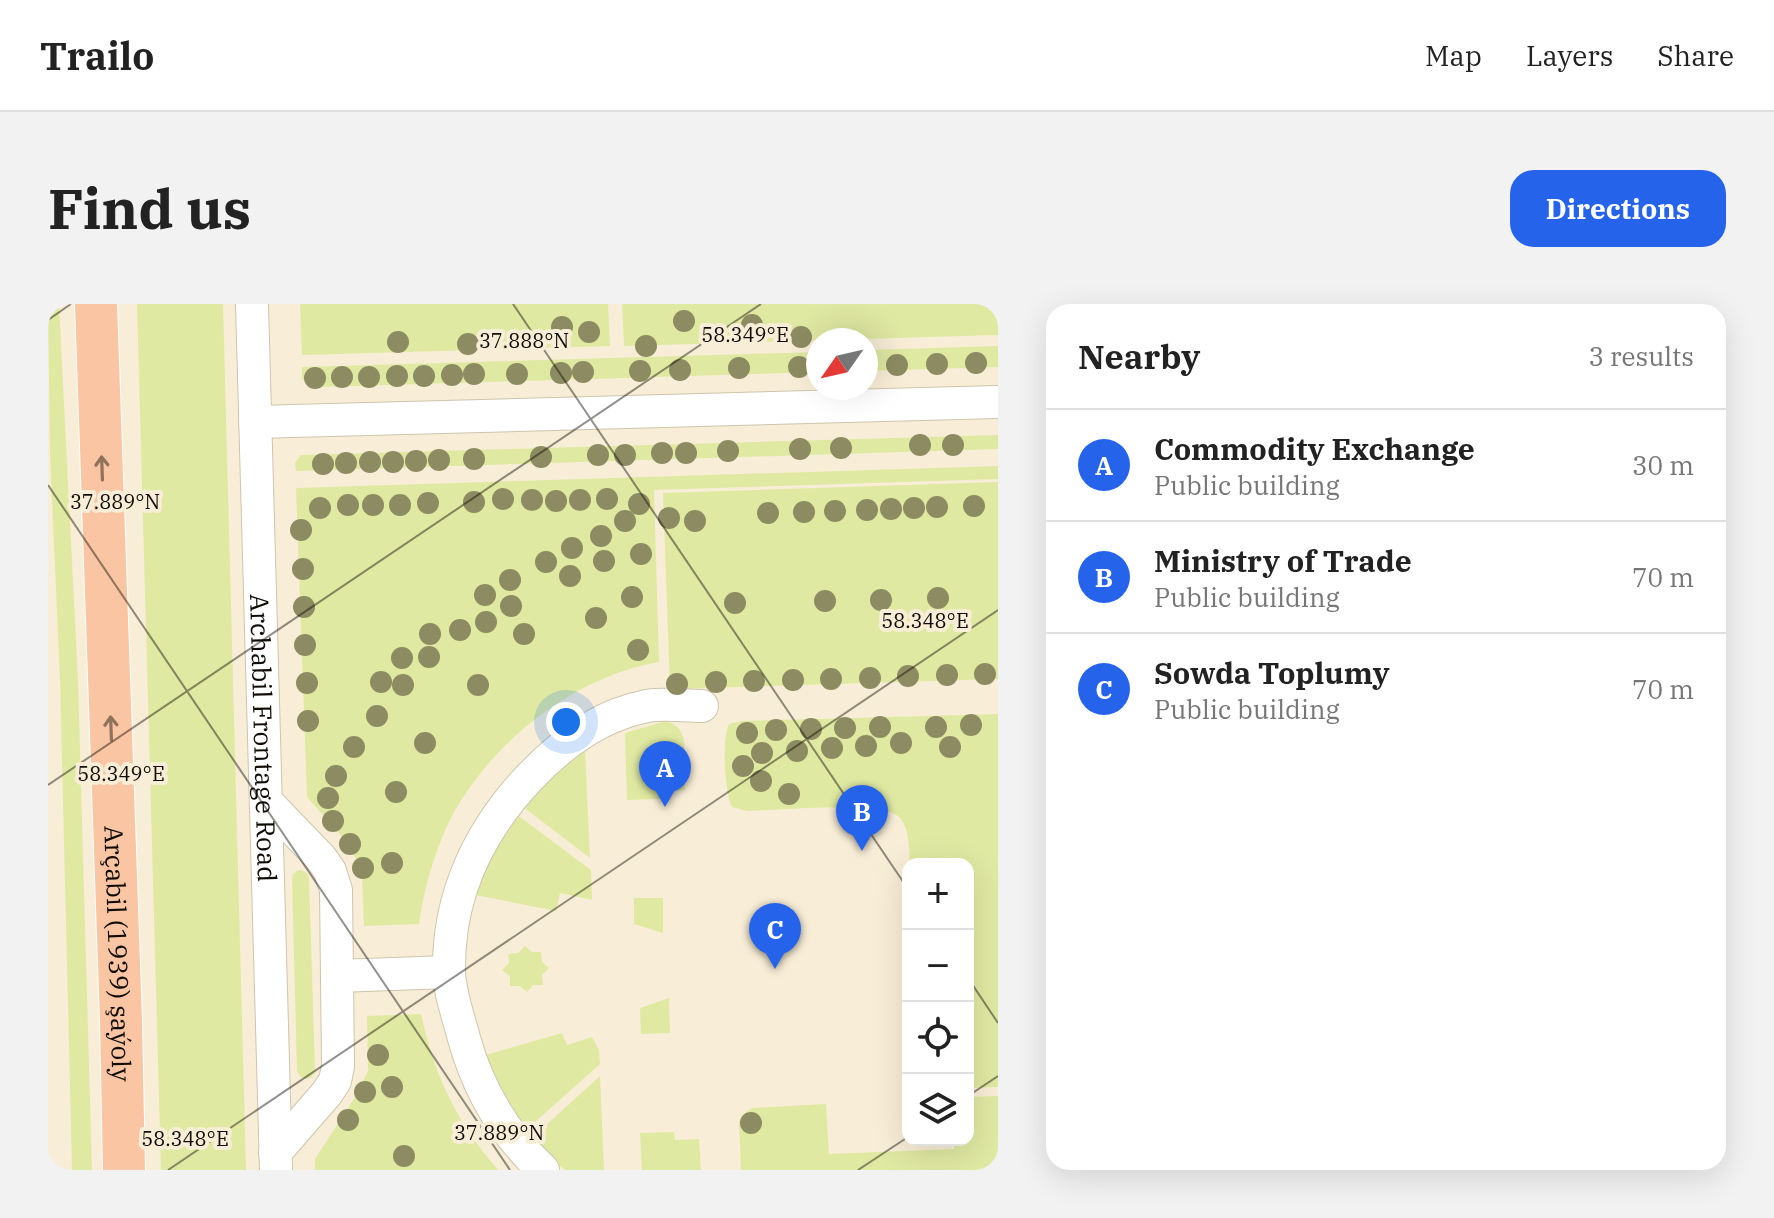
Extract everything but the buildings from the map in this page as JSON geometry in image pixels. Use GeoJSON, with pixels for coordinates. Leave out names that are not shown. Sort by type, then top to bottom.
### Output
{"type":"FeatureCollection","features":[{"type":"Feature","properties":{"kind":"main road","name":"Arçabil (1939) şaýoly"},"geometry":{"type":"LineString","coordinates":[[96,304],[124,1170]]}},
{"type":"Feature","properties":{"kind":"street","name":"Archabil Frontage Road"},"geometry":{"type":"LineString","coordinates":[[252,304],[276,1162]]}},
{"type":"Feature","properties":{"kind":"street"},"geometry":{"type":"LineString","coordinates":[[255,422],[998,402]]}},
{"type":"Feature","properties":{"kind":"street"},"geometry":{"type":"LineString","coordinates":[[543,1170],[510,1134],[490,1103],[468,1054],[449,972],[452,932],[465,876],[477,848],[517,791],[543,763],[594,725],[624,712],[650,706],[702,706]]}},
{"type":"Feature","properties":{"kind":"street"},"geometry":{"type":"LineString","coordinates":[[266,801],[321,858],[330,871],[336,890],[338,1066],[335,1081],[276,1162]]}},
{"type":"Feature","properties":{"kind":"street"},"geometry":{"type":"LineString","coordinates":[[337,976],[449,972]]}},
{"type":"Feature","properties":{"kind":"green space"},"geometry":{"type":"Polygon","coordinates":[[[48,304],[59,304],[78,680],[92,1170],[72,1170],[48,304]]]}},
{"type":"Feature","properties":{"kind":"green space"},"geometry":{"type":"Polygon","coordinates":[[[137,304],[223,304],[246,1170],[161,1170],[137,304]]]}},
{"type":"Feature","properties":{"kind":"green space"},"geometry":{"type":"Polygon","coordinates":[[[300,304],[608,304],[610,346],[302,355],[300,304]]]}},
{"type":"Feature","properties":{"kind":"green space"},"geometry":{"type":"Polygon","coordinates":[[[622,304],[998,304],[998,335],[878,339],[878,328],[806,328],[806,341],[624,346],[622,304]]]}},
{"type":"Feature","properties":{"kind":"green space"},"geometry":{"type":"Polygon","coordinates":[[[998,346],[998,367],[878,371],[878,350],[998,346]]]}},
{"type":"Feature","properties":{"kind":"green space"},"geometry":{"type":"Polygon","coordinates":[[[806,352],[806,372],[323,387],[302,379],[302,367],[806,352]]]}},
{"type":"Feature","properties":{"kind":"green space"},"geometry":{"type":"Polygon","coordinates":[[[998,435],[998,449],[296,471],[295,463],[301,455],[998,435]]]}},
{"type":"Feature","properties":{"kind":"green space"},"geometry":{"type":"Polygon","coordinates":[[[998,466],[998,479],[654,490],[659,662],[627,670],[564,699],[509,742],[485,767],[448,824],[430,873],[419,924],[364,926],[362,878],[358,862],[344,839],[307,797],[296,488],[998,466]]]}},
{"type":"Feature","properties":{"kind":"green space"},"geometry":{"type":"Polygon","coordinates":[[[998,482],[998,679],[670,689],[663,493],[998,482]]]}},
{"type":"Feature","properties":{"kind":"green space"},"geometry":{"type":"Polygon","coordinates":[[[998,714],[998,1087],[974,1088],[974,858],[910,858],[905,826],[898,816],[887,811],[802,808],[747,811],[732,807],[726,778],[725,741],[729,724],[742,721],[998,714]]]}},
{"type":"Feature","properties":{"kind":"green space"},"geometry":{"type":"Polygon","coordinates":[[[666,721],[678,728],[684,740],[685,790],[660,790],[660,799],[627,800],[625,733],[666,721]]]}},
{"type":"Feature","properties":{"kind":"green space"},"geometry":{"type":"Polygon","coordinates":[[[585,749],[590,858],[522,806],[550,775],[585,749]]]}},
{"type":"Feature","properties":{"kind":"green space"},"geometry":{"type":"Polygon","coordinates":[[[516,814],[591,870],[592,900],[560,893],[556,911],[476,895],[493,852],[516,814]]]}},
{"type":"Feature","properties":{"kind":"green space"},"geometry":{"type":"Polygon","coordinates":[[[298,870],[305,872],[309,878],[315,1071],[306,1079],[297,1071],[292,879],[298,870]]]}},
{"type":"Feature","properties":{"kind":"green space"},"geometry":{"type":"Polygon","coordinates":[[[634,898],[663,898],[663,933],[634,924],[634,898]]]}},
{"type":"Feature","properties":{"kind":"green space"},"geometry":{"type":"Polygon","coordinates":[[[525,946],[532,952],[541,952],[542,962],[549,968],[542,975],[543,985],[533,985],[527,992],[520,986],[510,986],[510,976],[502,970],[509,963],[508,954],[518,953],[525,946]]]}},
{"type":"Feature","properties":{"kind":"green space"},"geometry":{"type":"Polygon","coordinates":[[[669,998],[670,1033],[641,1034],[640,1008],[669,998]]]}},
{"type":"Feature","properties":{"kind":"green space"},"geometry":{"type":"Polygon","coordinates":[[[421,1014],[433,1058],[449,1097],[470,1134],[498,1170],[315,1170],[315,1159],[357,1094],[368,1071],[367,1016],[421,1014]]]}},
{"type":"Feature","properties":{"kind":"green space"},"geometry":{"type":"Polygon","coordinates":[[[562,1033],[567,1045],[592,1037],[599,1050],[600,1064],[525,1131],[504,1101],[482,1056],[562,1033]]]}},
{"type":"Feature","properties":{"kind":"green space"},"geometry":{"type":"Polygon","coordinates":[[[600,1076],[604,1170],[565,1170],[532,1138],[600,1076]]]}},
{"type":"Feature","properties":{"kind":"green space"},"geometry":{"type":"Polygon","coordinates":[[[998,1096],[998,1170],[741,1170],[739,1121],[752,1108],[826,1104],[829,1154],[954,1149],[954,1146],[974,1146],[974,1097],[998,1096]]]}},
{"type":"Feature","properties":{"kind":"green space"},"geometry":{"type":"Polygon","coordinates":[[[674,1132],[675,1140],[699,1139],[701,1170],[642,1170],[640,1133],[674,1132]]]}},
{"type":"Feature","properties":{"kind":"place","name":"Commodity Exchange"},"geometry":{"type":"Point","coordinates":[665,807]}},
{"type":"Feature","properties":{"kind":"place","name":"Ministry of Trade"},"geometry":{"type":"Point","coordinates":[862,851]}},
{"type":"Feature","properties":{"kind":"place","name":"Sowda Toplumy"},"geometry":{"type":"Point","coordinates":[775,969]}}]}
